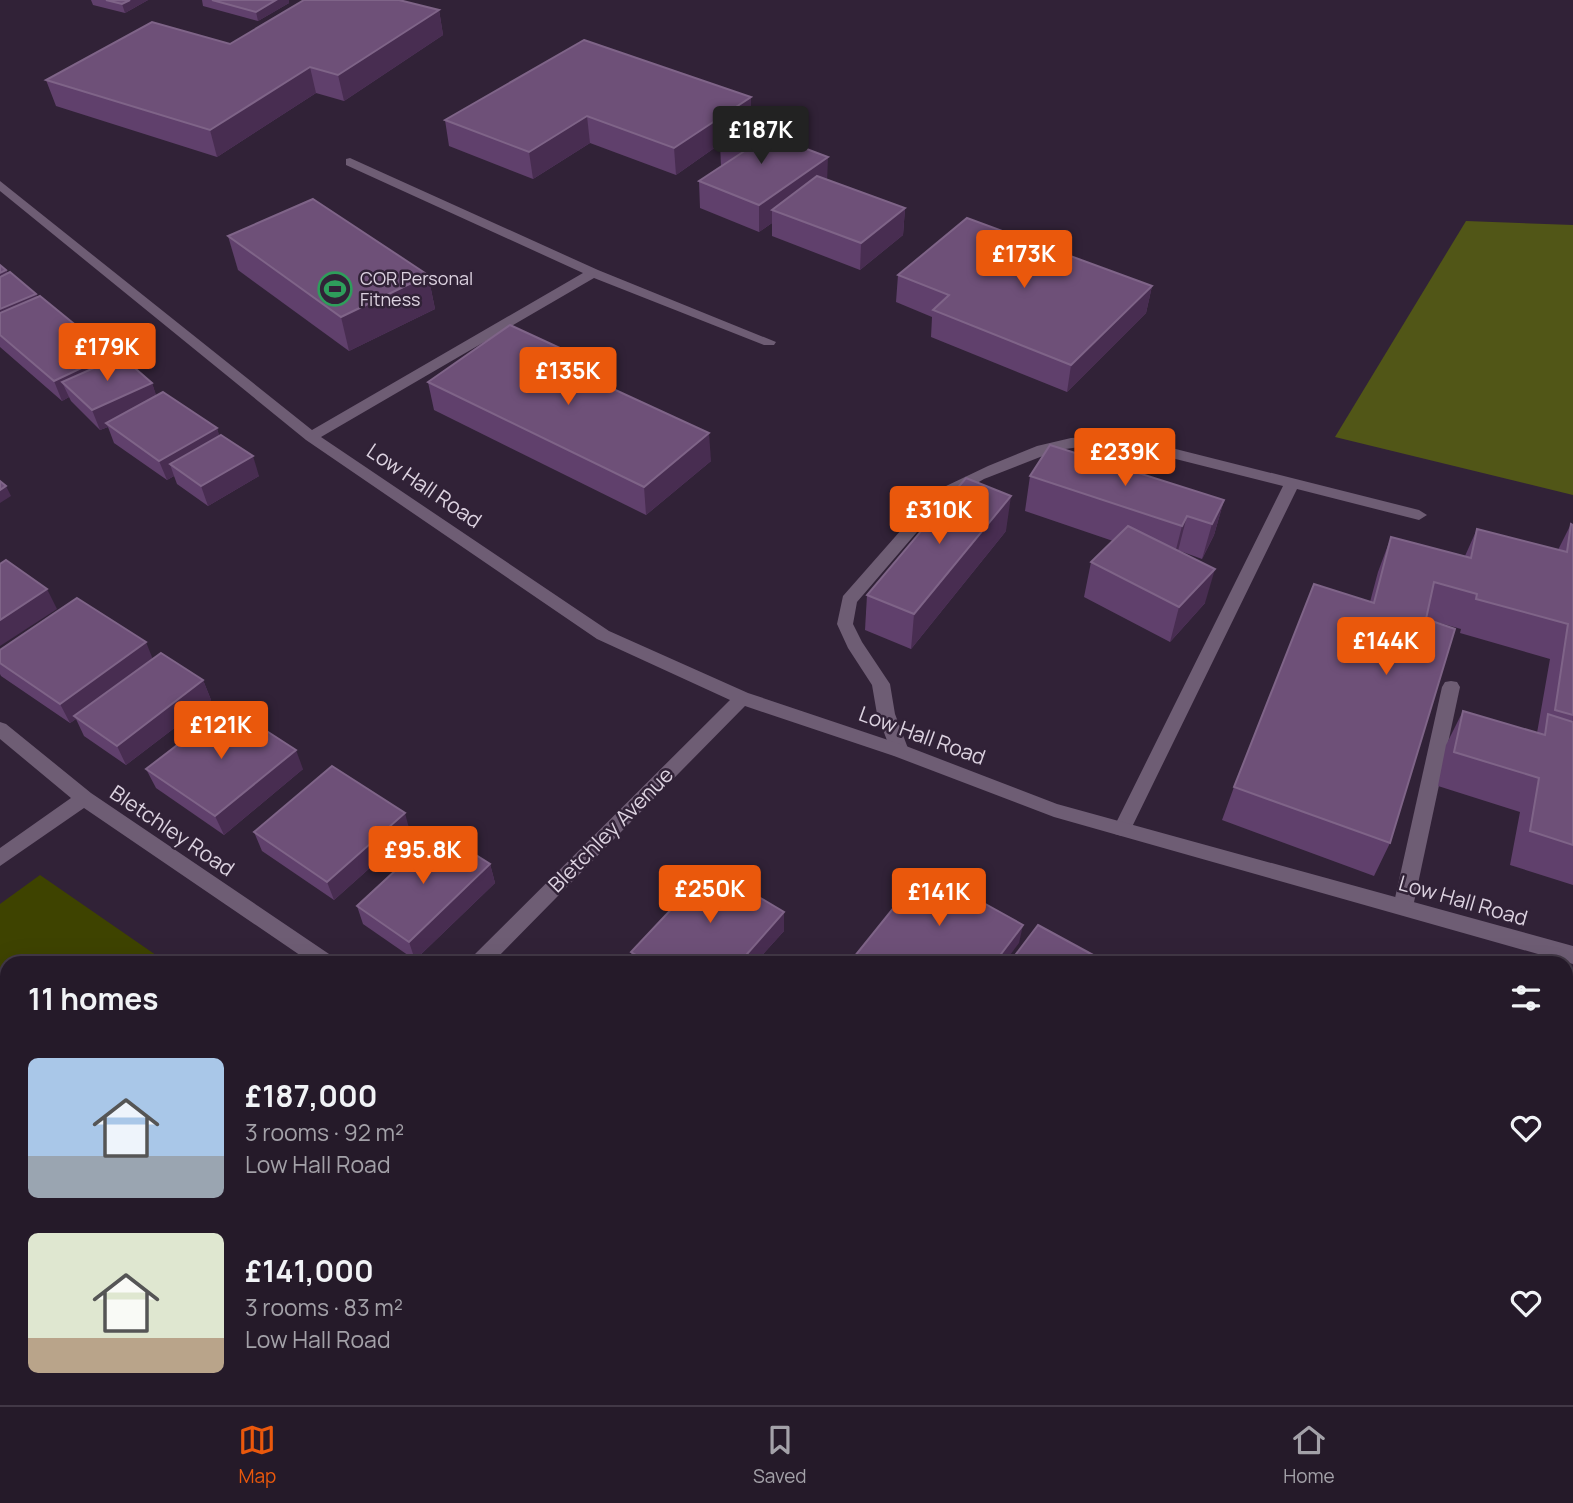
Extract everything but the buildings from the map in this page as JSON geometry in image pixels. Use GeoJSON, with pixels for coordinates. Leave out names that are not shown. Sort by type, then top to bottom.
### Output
{"type":"FeatureCollection","features":[{"type":"Feature","properties":{"kind":"street"},"geometry":{"type":"LineString","coordinates":[[350,162],[593,273],[769,342]]}},
{"type":"Feature","properties":{"kind":"street","name":"Low Hall Road"},"geometry":{"type":"LineString","coordinates":[[0,185],[311,437],[603,635],[742,698],[900,751],[1054,810],[1573,955]]}},
{"type":"Feature","properties":{"kind":"street"},"geometry":{"type":"LineString","coordinates":[[311,437],[593,273]]}},
{"type":"Feature","properties":{"kind":"street"},"geometry":{"type":"LineString","coordinates":[[900,751],[886,714],[881,684],[854,644],[845,624],[849,600],[936,500],[953,486],[1050,445],[1090,439],[1124,441],[1419,515]]}},
{"type":"Feature","properties":{"kind":"street"},"geometry":{"type":"LineString","coordinates":[[1122,829],[1292,483]]}},
{"type":"Feature","properties":{"kind":"street"},"geometry":{"type":"LineString","coordinates":[[1403,907],[1451,687]]}},
{"type":"Feature","properties":{"kind":"street","name":"Bletchley Avenue"},"geometry":{"type":"LineString","coordinates":[[486,956],[742,698]]}},
{"type":"Feature","properties":{"kind":"street","name":"Bletchley Road"},"geometry":{"type":"LineString","coordinates":[[0,729],[84,798],[316,956]]}},
{"type":"Feature","properties":{"kind":"street"},"geometry":{"type":"LineString","coordinates":[[0,858],[84,798]]}},
{"type":"Feature","properties":{"kind":"green space"},"geometry":{"type":"Polygon","coordinates":[[[1466,221],[1573,225],[1573,495],[1335,437],[1466,221]]]}},
{"type":"Feature","properties":{"kind":"green space"},"geometry":{"type":"Polygon","coordinates":[[[40,875],[157,956],[0,956],[0,904],[40,875]]]}},
{"type":"Feature","properties":{"kind":"place","name":"COR Personal Fitness"},"geometry":{"type":"Point","coordinates":[335,289]}}]}
